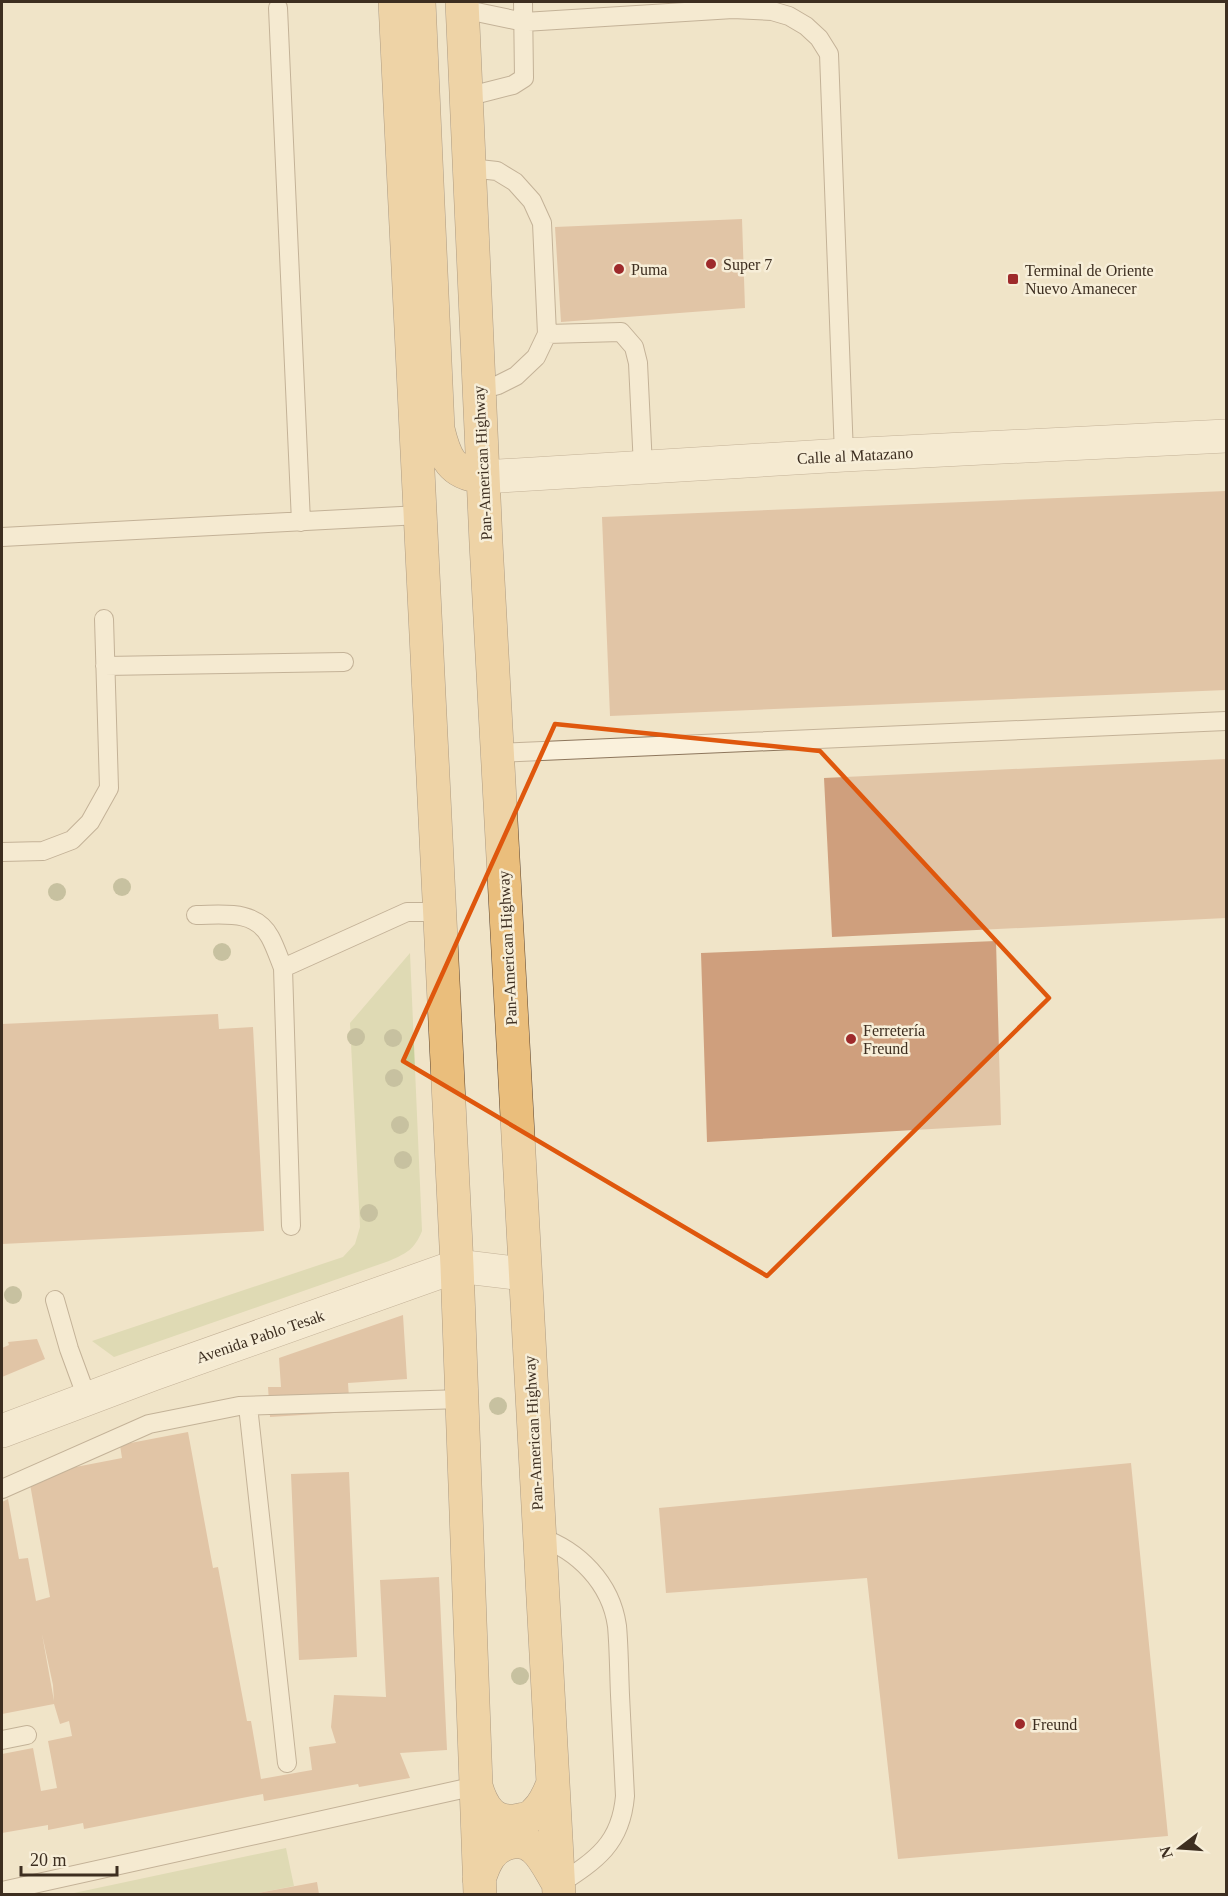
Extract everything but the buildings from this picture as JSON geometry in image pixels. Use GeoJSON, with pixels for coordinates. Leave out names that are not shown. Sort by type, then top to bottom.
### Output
{"type":"FeatureCollection","features":[{"type":"Feature","properties":{"kind":"highway"},"geometry":{"type":"LineString","coordinates":[[394,2],[457,1266],[480,1887]]}},
{"type":"Feature","properties":{"kind":"highway"},"geometry":{"type":"LineString","coordinates":[[419,2],[438,429],[450,461],[466,475],[483,477]]}},
{"type":"Feature","properties":{"kind":"highway","name":"Pan-American Highway"},"geometry":{"type":"LineString","coordinates":[[462,5],[497,753],[559,1890]]}},
{"type":"Feature","properties":{"kind":"highway"},"geometry":{"type":"LineString","coordinates":[[476,1786],[484,1808],[499,1820],[512,1822],[535,1814],[542,1806],[553,1783]]}},
{"type":"Feature","properties":{"kind":"highway"},"geometry":{"type":"LineString","coordinates":[[480,1887],[490,1855],[499,1847],[517,1842],[526,1843],[534,1848],[559,1890]]}},
{"type":"Feature","properties":{"kind":"street","name":"Calle al Matazano"},"geometry":{"type":"LineString","coordinates":[[483,477],[844,455],[1227,436]]}},
{"type":"Feature","properties":{"kind":"street","name":"Avenida Pablo Tesak"},"geometry":{"type":"LineString","coordinates":[[2,1431],[87,1398],[457,1266],[524,1274]]}},
{"type":"Feature","properties":{"kind":"lane"},"geometry":{"type":"LineString","coordinates":[[466,96],[513,84],[524,78],[523,2]]}},
{"type":"Feature","properties":{"kind":"lane"},"geometry":{"type":"LineString","coordinates":[[462,5],[524,22],[734,9],[772,10],[789,16],[806,26],[819,38],[828,54],[844,455]]}},
{"type":"Feature","properties":{"kind":"lane"},"geometry":{"type":"LineString","coordinates":[[278,8],[301,522]]}},
{"type":"Feature","properties":{"kind":"lane"},"geometry":{"type":"LineString","coordinates":[[470,168],[497,171],[515,182],[536,208],[542,223],[547,334],[536,357],[516,376],[498,385],[479,390]]}},
{"type":"Feature","properties":{"kind":"lane"},"geometry":{"type":"LineString","coordinates":[[547,334],[621,332],[634,347],[639,363],[643,467]]}},
{"type":"Feature","properties":{"kind":"lane"},"geometry":{"type":"LineString","coordinates":[[2,537],[420,516]]}},
{"type":"Feature","properties":{"kind":"lane"},"geometry":{"type":"LineString","coordinates":[[2,852],[43,851],[72,840],[90,822],[109,788],[104,619]]}},
{"type":"Feature","properties":{"kind":"lane"},"geometry":{"type":"LineString","coordinates":[[105,666],[344,662]]}},
{"type":"Feature","properties":{"kind":"lane"},"geometry":{"type":"LineString","coordinates":[[497,753],[1227,721]]}},
{"type":"Feature","properties":{"kind":"lane"},"geometry":{"type":"LineString","coordinates":[[283,968],[407,912],[440,912]]}},
{"type":"Feature","properties":{"kind":"lane"},"geometry":{"type":"LineString","coordinates":[[196,915],[244,915],[261,923],[270,936],[283,968],[291,1226]]}},
{"type":"Feature","properties":{"kind":"lane"},"geometry":{"type":"LineString","coordinates":[[55,1300],[69,1349],[87,1398]]}},
{"type":"Feature","properties":{"kind":"lane"},"geometry":{"type":"LineString","coordinates":[[2,1489],[149,1424],[239,1406],[462,1399]]}},
{"type":"Feature","properties":{"kind":"lane"},"geometry":{"type":"LineString","coordinates":[[248,1406],[286,1762]]}},
{"type":"Feature","properties":{"kind":"lane"},"geometry":{"type":"LineString","coordinates":[[539,1537],[556,1543],[573,1553],[588,1567],[602,1587],[616,1624],[625,1796],[623,1813],[613,1840],[604,1851],[559,1890]]}},
{"type":"Feature","properties":{"kind":"lane"},"geometry":{"type":"LineString","coordinates":[[2,1740],[27,1735]]}},
{"type":"Feature","properties":{"kind":"lane"},"geometry":{"type":"LineString","coordinates":[[2,1891],[476,1786]]}},
{"type":"Feature","properties":{"kind":"highlighted area"},"geometry":{"type":"Polygon","coordinates":[[[555,724],[820,751],[1049,998],[767,1276],[403,1061],[555,724]]]}},
{"type":"Feature","properties":{"kind":"green space"},"geometry":{"type":"Polygon","coordinates":[[[410,953],[422,1231],[413,1247],[389,1261],[114,1357],[92,1341],[343,1257],[355,1244],[360,1227],[350,1023],[410,953]]]}},
{"type":"Feature","properties":{"kind":"green space"},"geometry":{"type":"Polygon","coordinates":[[[286,1848],[294,1886],[253,1894],[74,1894],[74,1893],[286,1848]]]}},
{"type":"Feature","properties":{"kind":"place","name":"Super 7"},"geometry":{"type":"Point","coordinates":[711,264]}},
{"type":"Feature","properties":{"kind":"place","name":"Puma"},"geometry":{"type":"Point","coordinates":[619,269]}},
{"type":"Feature","properties":{"kind":"place","name":"Terminal de Oriente Nuevo Amanecer"},"geometry":{"type":"Point","coordinates":[1013,279]}},
{"type":"Feature","properties":{"kind":"place","name":"Ferretería Freund"},"geometry":{"type":"Point","coordinates":[851,1039]}},
{"type":"Feature","properties":{"kind":"place","name":"Freund"},"geometry":{"type":"Point","coordinates":[1020,1724]}}]}
